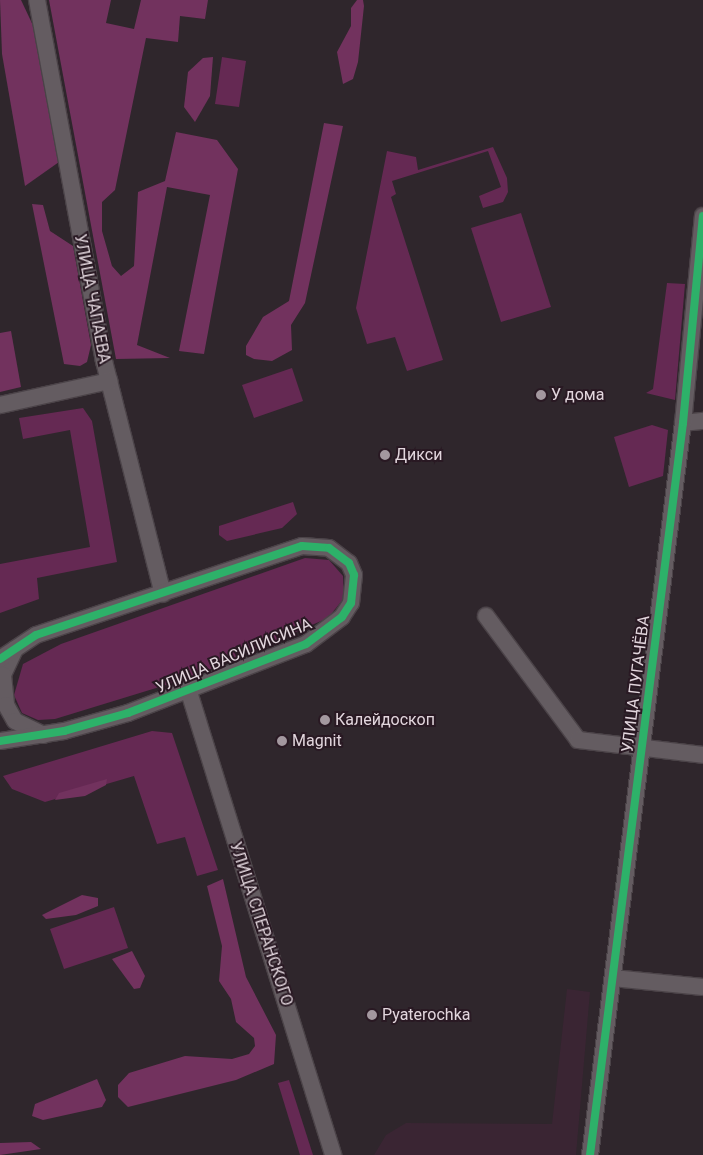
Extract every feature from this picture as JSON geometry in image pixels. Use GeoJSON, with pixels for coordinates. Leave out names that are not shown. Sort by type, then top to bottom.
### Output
{"type":"FeatureCollection","features":[{"type":"Feature","properties":{"kind":"street","name":"УЛИЦА ЧАПАЕВА"},"geometry":{"type":"LineString","coordinates":[[37,0],[109,381],[163,594]]}},
{"type":"Feature","properties":{"kind":"street","name":"УЛИЦА ПУГАЧЁВА"},"geometry":{"type":"LineString","coordinates":[[590,1155],[683,423],[703,216]]}},
{"type":"Feature","properties":{"kind":"street"},"geometry":{"type":"LineString","coordinates":[[0,405],[109,381]]}},
{"type":"Feature","properties":{"kind":"street"},"geometry":{"type":"LineString","coordinates":[[683,423],[703,421]]}},
{"type":"Feature","properties":{"kind":"street","name":"УЛИЦА ВАСИЛИСИНА"},"geometry":{"type":"LineString","coordinates":[[0,659],[36,635],[302,546],[329,548],[349,563],[354,575],[351,603],[328,631],[189,692],[44,735],[0,741]]}},
{"type":"Feature","properties":{"kind":"street"},"geometry":{"type":"LineString","coordinates":[[486,616],[578,740],[703,755]]}},
{"type":"Feature","properties":{"kind":"street"},"geometry":{"type":"LineString","coordinates":[[16,648],[3,675],[6,705],[15,721],[44,735]]}},
{"type":"Feature","properties":{"kind":"street","name":"УЛИЦА СПЕРАНСКОГО"},"geometry":{"type":"LineString","coordinates":[[189,692],[333,1155]]}},
{"type":"Feature","properties":{"kind":"street"},"geometry":{"type":"LineString","coordinates":[[612,978],[703,987]]}},
{"type":"Feature","properties":{"kind":"shaded area"},"geometry":{"type":"Polygon","coordinates":[[[0,0],[21,0],[38,36],[59,162],[25,186],[2,54],[0,0]]]}},
{"type":"Feature","properties":{"kind":"shaded area"},"geometry":{"type":"Polygon","coordinates":[[[49,0],[111,0],[106,23],[134,29],[141,0],[208,0],[205,19],[180,16],[178,42],[146,38],[115,190],[102,202],[102,231],[112,266],[121,276],[134,266],[138,192],[165,181],[176,132],[217,140],[238,169],[204,354],[179,351],[210,195],[167,187],[137,345],[170,358],[116,359],[49,0]]]}},
{"type":"Feature","properties":{"kind":"shaded area"},"geometry":{"type":"Polygon","coordinates":[[[357,0],[363,0],[364,6],[358,62],[353,79],[343,84],[337,52],[351,26],[351,8],[357,0]]]}},
{"type":"Feature","properties":{"kind":"shaded area"},"geometry":{"type":"Polygon","coordinates":[[[213,57],[210,96],[195,122],[184,107],[188,72],[203,58],[213,57]]]}},
{"type":"Feature","properties":{"kind":"shaded area"},"geometry":{"type":"Polygon","coordinates":[[[222,57],[246,61],[239,107],[215,104],[222,57]]]}},
{"type":"Feature","properties":{"kind":"shaded area"},"geometry":{"type":"Polygon","coordinates":[[[324,123],[343,126],[305,303],[291,325],[292,350],[272,361],[254,359],[246,355],[246,346],[263,317],[289,301],[324,123]]]}},
{"type":"Feature","properties":{"kind":"shaded area"},"geometry":{"type":"Polygon","coordinates":[[[493,147],[507,178],[508,192],[503,202],[483,208],[479,196],[501,187],[488,151],[392,181],[396,194],[391,197],[443,360],[407,371],[395,337],[367,344],[356,308],[387,151],[416,157],[418,170],[493,147]]]}},
{"type":"Feature","properties":{"kind":"shaded area"},"geometry":{"type":"Polygon","coordinates":[[[32,204],[43,205],[50,231],[73,246],[91,345],[87,362],[80,366],[64,364],[32,204]]]}},
{"type":"Feature","properties":{"kind":"shaded area"},"geometry":{"type":"Polygon","coordinates":[[[521,213],[551,307],[501,322],[471,228],[521,213]]]}},
{"type":"Feature","properties":{"kind":"shaded area"},"geometry":{"type":"Polygon","coordinates":[[[667,283],[685,284],[675,400],[646,393],[653,389],[667,283]]]}},
{"type":"Feature","properties":{"kind":"shaded area"},"geometry":{"type":"Polygon","coordinates":[[[11,331],[21,387],[0,392],[0,333],[11,331]]]}},
{"type":"Feature","properties":{"kind":"shaded area"},"geometry":{"type":"Polygon","coordinates":[[[292,368],[303,401],[254,418],[242,385],[292,368]]]}},
{"type":"Feature","properties":{"kind":"shaded area"},"geometry":{"type":"Polygon","coordinates":[[[83,408],[92,421],[117,562],[37,578],[39,599],[0,613],[0,564],[90,547],[70,430],[23,439],[19,418],[83,408]]]}},
{"type":"Feature","properties":{"kind":"shaded area"},"geometry":{"type":"Polygon","coordinates":[[[652,425],[668,430],[663,476],[629,487],[614,437],[652,425]]]}},
{"type":"Feature","properties":{"kind":"shaded area"},"geometry":{"type":"Polygon","coordinates":[[[293,502],[297,514],[282,528],[227,541],[219,535],[219,526],[293,502]]]}},
{"type":"Feature","properties":{"kind":"shaded area"},"geometry":{"type":"Polygon","coordinates":[[[305,558],[329,560],[343,576],[344,598],[328,618],[192,677],[55,719],[38,720],[22,713],[14,695],[23,664],[61,644],[305,558]]]}},
{"type":"Feature","properties":{"kind":"shaded area"},"geometry":{"type":"Polygon","coordinates":[[[152,731],[172,733],[218,870],[197,876],[185,837],[157,844],[134,776],[45,802],[12,789],[3,776],[152,731]]]}},
{"type":"Feature","properties":{"kind":"shaded area"},"geometry":{"type":"Polygon","coordinates":[[[107,779],[106,785],[85,796],[55,800],[59,793],[107,779]]]}},
{"type":"Feature","properties":{"kind":"shaded area"},"geometry":{"type":"Polygon","coordinates":[[[223,879],[246,977],[276,1035],[274,1064],[236,1080],[128,1107],[118,1097],[118,1085],[129,1073],[185,1056],[232,1059],[249,1054],[255,1046],[254,1038],[236,1022],[231,999],[219,981],[222,946],[207,886],[223,879]]]}},
{"type":"Feature","properties":{"kind":"shaded area"},"geometry":{"type":"Polygon","coordinates":[[[82,895],[98,898],[98,906],[76,915],[46,919],[42,915],[82,895]]]}},
{"type":"Feature","properties":{"kind":"shaded area"},"geometry":{"type":"Polygon","coordinates":[[[114,907],[128,948],[64,969],[50,929],[114,907]]]}},
{"type":"Feature","properties":{"kind":"shaded area"},"geometry":{"type":"Polygon","coordinates":[[[132,951],[145,976],[140,988],[134,989],[112,959],[132,951]]]}},
{"type":"Feature","properties":{"kind":"shaded area"},"geometry":{"type":"Polygon","coordinates":[[[567,989],[590,992],[576,1155],[374,1155],[386,1135],[406,1123],[552,1124],[567,989]]]}},
{"type":"Feature","properties":{"kind":"shaded area"},"geometry":{"type":"Polygon","coordinates":[[[97,1079],[106,1100],[102,1107],[43,1120],[32,1116],[35,1104],[97,1079]]]}},
{"type":"Feature","properties":{"kind":"shaded area"},"geometry":{"type":"Polygon","coordinates":[[[289,1080],[313,1155],[300,1155],[278,1083],[289,1080]]]}},
{"type":"Feature","properties":{"kind":"shaded area"},"geometry":{"type":"Polygon","coordinates":[[[31,1142],[41,1149],[0,1155],[0,1143],[31,1142]]]}},
{"type":"Feature","properties":{"kind":"cycle path"},"geometry":{"type":"LineString","coordinates":[[590,1155],[683,423],[703,216]]}},
{"type":"Feature","properties":{"kind":"cycle path"},"geometry":{"type":"LineString","coordinates":[[0,659],[36,635],[302,546],[329,548],[349,563],[354,575],[351,603],[342,617],[306,644],[128,713],[64,731],[0,741]]}},
{"type":"Feature","properties":{"kind":"place","name":"У дома"},"geometry":{"type":"Point","coordinates":[541,395]}},
{"type":"Feature","properties":{"kind":"place","name":"Дикси"},"geometry":{"type":"Point","coordinates":[385,455]}},
{"type":"Feature","properties":{"kind":"place","name":"Калейдоскоп"},"geometry":{"type":"Point","coordinates":[325,720]}},
{"type":"Feature","properties":{"kind":"place","name":"Magnit"},"geometry":{"type":"Point","coordinates":[282,741]}},
{"type":"Feature","properties":{"kind":"place","name":"Pyaterochka"},"geometry":{"type":"Point","coordinates":[372,1015]}}]}
